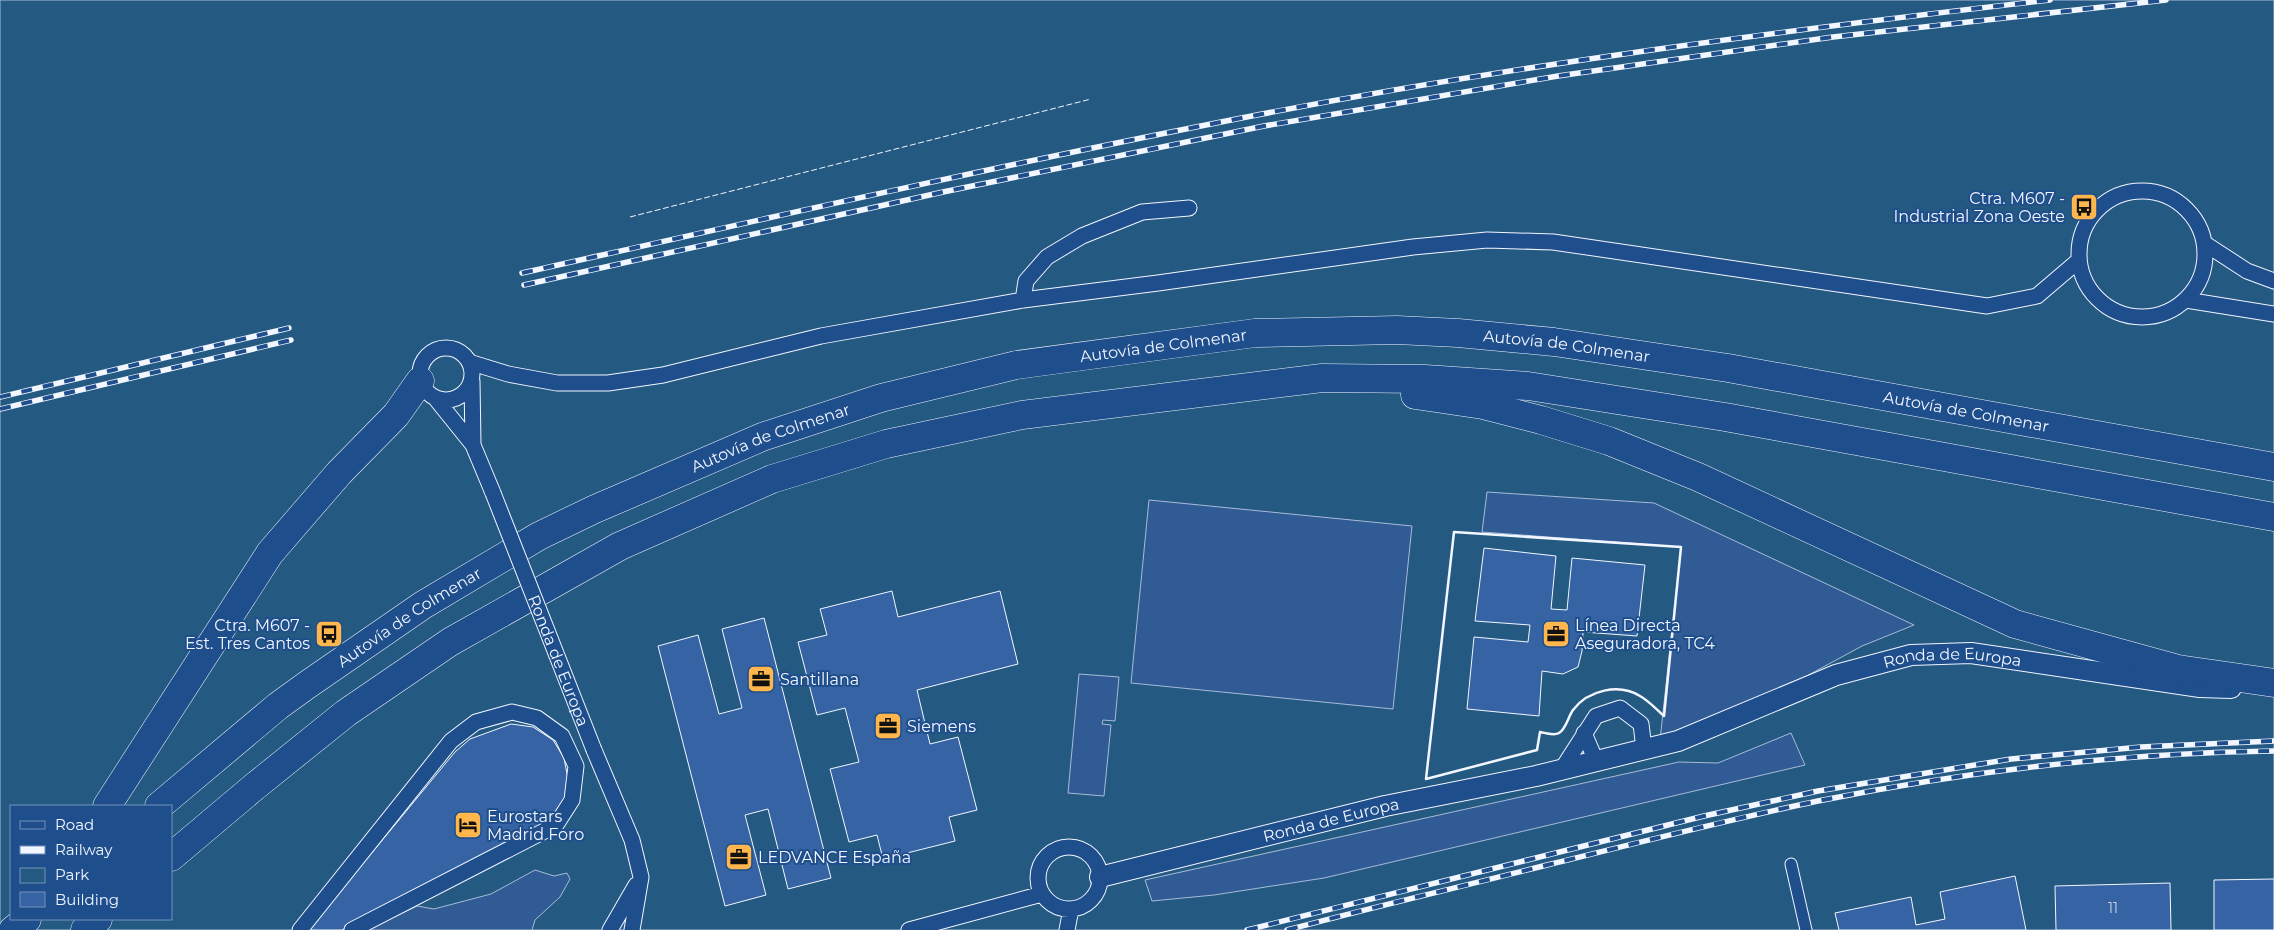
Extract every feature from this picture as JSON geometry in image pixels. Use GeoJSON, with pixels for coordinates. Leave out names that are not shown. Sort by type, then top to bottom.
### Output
{"type":"FeatureCollection","features":[{"type":"Feature","properties":{"kind":"highway","name":"Autovía de Colmenar"},"geometry":{"type":"LineString","coordinates":[[160,805],[307,684],[423,605],[539,536],[595,509],[762,437],[881,398],[1016,364],[1255,333],[1397,330],[1458,333],[1554,342],[1728,368],[2274,467]]}},
{"type":"Feature","properties":{"kind":"highway"},"geometry":{"type":"LineString","coordinates":[[172,856],[346,713],[450,642],[560,578],[629,542],[772,480],[886,444],[1022,414],[1322,378],[1426,379],[1528,386],[1725,417],[2274,517]]}},
{"type":"Feature","properties":{"kind":"highway"},"geometry":{"type":"LineString","coordinates":[[1244,386],[1320,392],[1422,395],[1483,405],[1541,420],[1609,441],[1698,477],[2015,624],[2178,669],[2274,683]]}},
{"type":"Feature","properties":{"kind":"highway"},"geometry":{"type":"LineString","coordinates":[[108,805],[270,553],[338,473],[396,415],[428,390]]}},
{"type":"Feature","properties":{"kind":"highway"},"geometry":{"type":"LineString","coordinates":[[0,920],[10,912]]}},
{"type":"Feature","properties":{"kind":"highway"},"geometry":{"type":"LineString","coordinates":[[13,930],[26,920]]}},
{"type":"Feature","properties":{"kind":"highway"},"geometry":{"type":"LineString","coordinates":[[85,930],[97,920]]}},
{"type":"Feature","properties":{"kind":"street"},"geometry":{"type":"LineString","coordinates":[[2149,191],[2170,198],[2188,211],[2198,226],[2204,243],[2204,264],[2198,284],[2186,300],[2162,315],[2134,318],[2107,308],[2087,288],[2078,261],[2080,238],[2090,218],[2106,202],[2126,192],[2149,191]]}},
{"type":"Feature","properties":{"kind":"street"},"geometry":{"type":"LineString","coordinates":[[1023,300],[1026,281],[1047,256],[1082,236],[1142,212],[1189,208]]}},
{"type":"Feature","properties":{"kind":"street"},"geometry":{"type":"LineString","coordinates":[[469,362],[508,374],[558,383],[608,383],[663,375],[821,336],[1023,300],[1413,247],[1486,240],[1553,242],[1987,306],[2037,296],[2078,261]]}},
{"type":"Feature","properties":{"kind":"street"},"geometry":{"type":"LineString","coordinates":[[2204,243],[2247,271],[2274,281]]}},
{"type":"Feature","properties":{"kind":"street"},"geometry":{"type":"LineString","coordinates":[[2186,300],[2274,314]]}},
{"type":"Feature","properties":{"kind":"street"},"geometry":{"type":"LineString","coordinates":[[444,348],[454,349],[463,354],[469,362],[472,370],[472,380],[462,395],[454,400],[428,390],[421,364],[426,356],[435,350],[444,348]]}},
{"type":"Feature","properties":{"kind":"street","name":"Ronda de Europa"},"geometry":{"type":"LineString","coordinates":[[472,380],[474,445]]}},
{"type":"Feature","properties":{"kind":"street","name":"Ronda de Europa"},"geometry":{"type":"LineString","coordinates":[[428,390],[474,445],[594,750],[632,840],[641,877],[632,930]]}},
{"type":"Feature","properties":{"kind":"street","name":"Ronda de Europa"},"geometry":{"type":"LineString","coordinates":[[1100,877],[1385,806],[1562,769],[1678,741],[1836,675],[1911,656],[1971,653],[2200,687],[2274,689]]}},
{"type":"Feature","properties":{"kind":"street"},"geometry":{"type":"LineString","coordinates":[[1562,769],[1596,716],[1620,708],[1642,724],[1644,749]]}},
{"type":"Feature","properties":{"kind":"street"},"geometry":{"type":"LineString","coordinates":[[300,930],[451,741],[476,722],[512,712],[537,718],[562,736],[576,766],[572,800],[556,825],[352,930]]}},
{"type":"Feature","properties":{"kind":"street"},"geometry":{"type":"LineString","coordinates":[[1584,733],[1596,761]]}},
{"type":"Feature","properties":{"kind":"street"},"geometry":{"type":"LineString","coordinates":[[1065,846],[1076,847],[1085,851],[1098,867],[1100,877],[1095,895],[1080,907],[1071,909],[1055,905],[1042,894],[1038,884],[1039,869],[1046,855],[1055,849],[1065,846]]}},
{"type":"Feature","properties":{"kind":"street"},"geometry":{"type":"LineString","coordinates":[[1791,864],[1806,930]]}},
{"type":"Feature","properties":{"kind":"street"},"geometry":{"type":"LineString","coordinates":[[610,930],[641,877]]}},
{"type":"Feature","properties":{"kind":"street"},"geometry":{"type":"LineString","coordinates":[[908,930],[1042,894]]}},
{"type":"Feature","properties":{"kind":"street"},"geometry":{"type":"LineString","coordinates":[[1067,930],[1071,909]]}},
{"type":"Feature","properties":{"kind":"green space"},"geometry":{"type":"Polygon","coordinates":[[[0,0],[2274,0],[2274,930],[0,930],[0,0]]]}},
{"type":"Feature","properties":{"kind":"shaded area"},"geometry":{"type":"Polygon","coordinates":[[[1487,492],[1654,503],[1914,625],[1862,646],[1790,685],[1660,740],[1681,547],[1482,532],[1487,492]]]}},
{"type":"Feature","properties":{"kind":"shaded area"},"geometry":{"type":"Polygon","coordinates":[[[1149,500],[1412,526],[1393,709],[1131,683],[1149,500]]]}},
{"type":"Feature","properties":{"kind":"shaded area"},"geometry":{"type":"Polygon","coordinates":[[[1079,674],[1119,677],[1115,721],[1103,720],[1102,724],[1111,725],[1104,796],[1068,793],[1079,674]]]}},
{"type":"Feature","properties":{"kind":"shaded area"},"geometry":{"type":"Polygon","coordinates":[[[1791,733],[1805,765],[1324,878],[1214,895],[1152,901],[1145,880],[1679,762],[1718,763],[1791,733]]]}},
{"type":"Feature","properties":{"kind":"shaded area"},"geometry":{"type":"Polygon","coordinates":[[[535,870],[554,876],[567,873],[570,879],[560,897],[535,920],[532,930],[366,930],[417,906],[434,909],[491,894],[535,870]]]}},
{"type":"Feature","properties":{"kind":"building","name":"Línea Directa Aseguradora, TC4"},"geometry":{"type":"Polygon","coordinates":[[[1484,548],[1556,556],[1551,609],[1567,610],[1572,558],[1645,565],[1637,636],[1583,632],[1582,651],[1578,667],[1563,674],[1542,671],[1539,716],[1467,709],[1474,637],[1528,642],[1530,625],[1475,621],[1484,548]]]}},
{"type":"Feature","properties":{"kind":"building","name":"Siemens"},"geometry":{"type":"Polygon","coordinates":[[[892,591],[898,617],[1000,591],[1018,664],[917,690],[930,744],[958,737],[977,810],[949,817],[955,841],[883,859],[877,835],[849,842],[830,769],[859,762],[845,708],[817,715],[798,642],[827,635],[820,609],[892,591]]]}},
{"type":"Feature","properties":{"kind":"building"},"geometry":{"type":"Polygon","coordinates":[[[764,618],[831,878],[788,889],[768,809],[745,815],[766,895],[725,906],[658,646],[698,635],[719,714],[742,708],[722,629],[764,618]]]}},
{"type":"Feature","properties":{"kind":"building","name":"Eurostars Madrid Foro"},"geometry":{"type":"Polygon","coordinates":[[[511,724],[533,727],[553,740],[564,758],[568,779],[564,802],[554,818],[342,930],[308,930],[455,752],[470,739],[511,724]]]}},
{"type":"Feature","properties":{"kind":"building"},"geometry":{"type":"Polygon","coordinates":[[[2015,876],[2026,930],[1839,930],[1835,913],[1911,897],[1916,925],[1945,919],[1940,892],[2015,876]]]}},
{"type":"Feature","properties":{"kind":"building"},"geometry":{"type":"Polygon","coordinates":[[[2274,879],[2274,930],[2214,930],[2214,880],[2274,879]]]}},
{"type":"Feature","properties":{"kind":"building"},"geometry":{"type":"Polygon","coordinates":[[[2170,883],[2171,930],[2056,930],[2055,886],[2170,883]]]}},
{"type":"Feature","properties":{"kind":"railway"},"geometry":{"type":"LineString","coordinates":[[522,273],[984,171],[1169,132],[1360,96],[1458,79],[1754,36],[2050,0]]}},
{"type":"Feature","properties":{"kind":"railway"},"geometry":{"type":"LineString","coordinates":[[524,285],[943,192],[1264,126],[1558,76],[1833,37],[2166,0]]}},
{"type":"Feature","properties":{"kind":"railway"},"geometry":{"type":"LineString","coordinates":[[0,397],[289,328]]}},
{"type":"Feature","properties":{"kind":"railway"},"geometry":{"type":"LineString","coordinates":[[0,409],[291,340]]}},
{"type":"Feature","properties":{"kind":"railway"},"geometry":{"type":"LineString","coordinates":[[1247,930],[1704,816],[1818,791],[2011,759],[2141,747],[2274,741]]}},
{"type":"Feature","properties":{"kind":"railway"},"geometry":{"type":"LineString","coordinates":[[1287,930],[1716,824],[1874,790],[1988,773],[2102,760],[2159,755],[2274,751]]}},
{"type":"Feature","properties":{"kind":"fence"},"geometry":{"type":"LineString","coordinates":[[630,217],[1091,99]]}},
{"type":"Feature","properties":{"kind":"wall"},"geometry":{"type":"LineString","coordinates":[[1454,532],[1681,547],[1664,716],[1646,700],[1632,692],[1614,689],[1595,693],[1579,703],[1559,733],[1540,732],[1537,750],[1426,779],[1454,532]]}},
{"type":"Feature","properties":{"kind":"place","name":"Ctra. M607 - Industrial Zona Oeste"},"geometry":{"type":"Point","coordinates":[2084,207]}},
{"type":"Feature","properties":{"kind":"place","name":"Ctra. M607 - Est. Tres Cantos"},"geometry":{"type":"Point","coordinates":[329,634]}},
{"type":"Feature","properties":{"kind":"place","name":"Línea Directa Aseguradora, TC4"},"geometry":{"type":"Point","coordinates":[1556,634]}},
{"type":"Feature","properties":{"kind":"place","name":"Santillana"},"geometry":{"type":"Point","coordinates":[761,679]}},
{"type":"Feature","properties":{"kind":"place","name":"Siemens"},"geometry":{"type":"Point","coordinates":[888,726]}},
{"type":"Feature","properties":{"kind":"place","name":"Eurostars Madrid Foro"},"geometry":{"type":"Point","coordinates":[468,825]}},
{"type":"Feature","properties":{"kind":"place","name":"LEDVANCE España"},"geometry":{"type":"Point","coordinates":[739,857]}}]}
